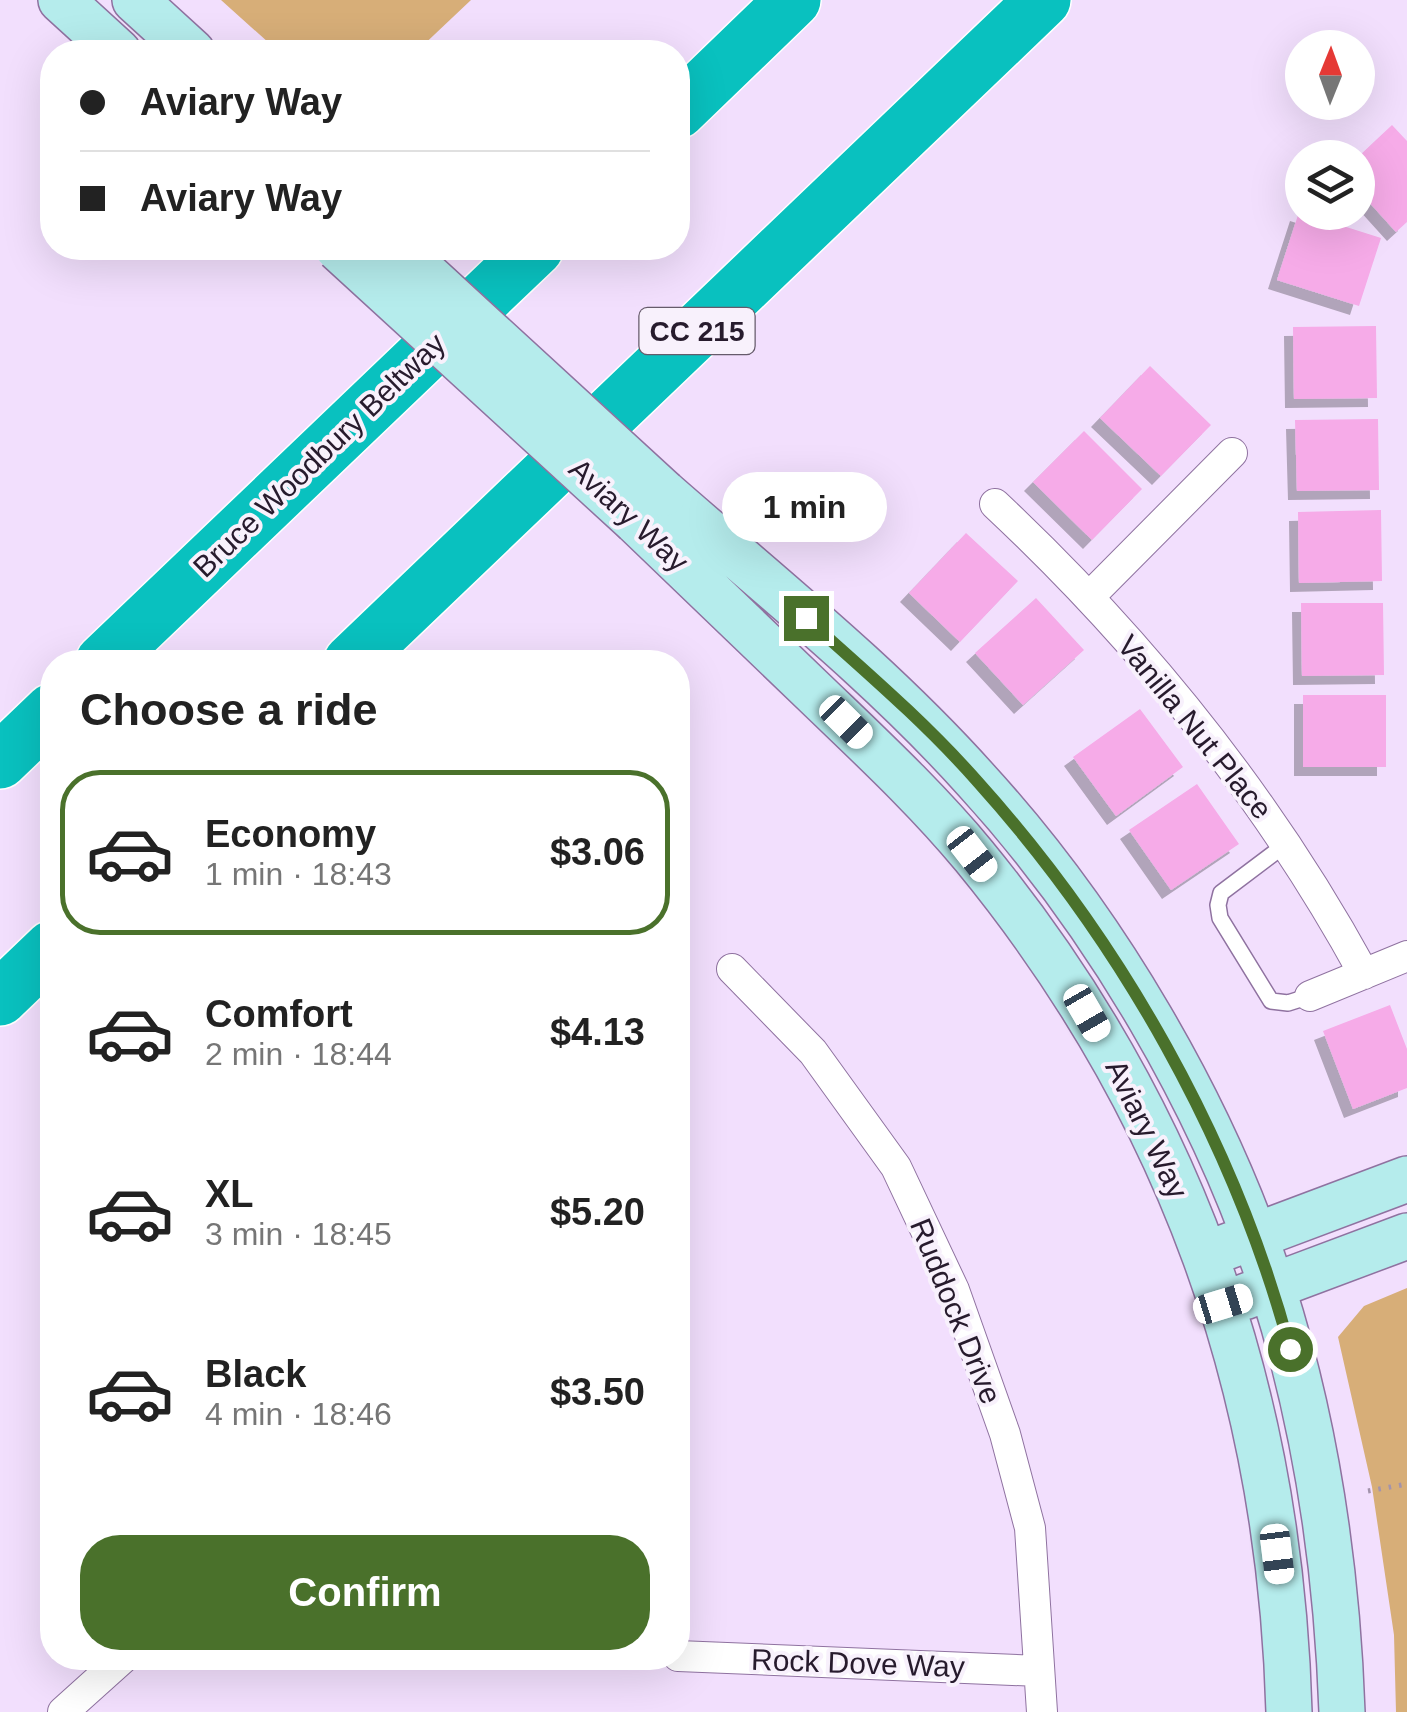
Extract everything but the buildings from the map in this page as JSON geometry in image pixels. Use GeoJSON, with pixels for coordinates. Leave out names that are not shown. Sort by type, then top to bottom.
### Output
{"type":"FeatureCollection","features":[{"type":"Feature","properties":{"kind":"highway"},"geometry":{"type":"LineString","coordinates":[[690,100],[794,0]]}},
{"type":"Feature","properties":{"kind":"highway","name":"CC 215"},"geometry":{"type":"LineString","coordinates":[[364,650],[1042,0]]}},
{"type":"Feature","properties":{"kind":"highway","name":"Bruce Woodbury Beltway"},"geometry":{"type":"LineString","coordinates":[[116,650],[523,260]]}},
{"type":"Feature","properties":{"kind":"highway"},"geometry":{"type":"LineString","coordinates":[[0,762],[40,723]]}},
{"type":"Feature","properties":{"kind":"highway"},"geometry":{"type":"LineString","coordinates":[[0,998],[40,960]]}},
{"type":"Feature","properties":{"kind":"main road"},"geometry":{"type":"LineString","coordinates":[[61,0],[105,40]]}},
{"type":"Feature","properties":{"kind":"main road"},"geometry":{"type":"LineString","coordinates":[[135,0],[179,40]]}},
{"type":"Feature","properties":{"kind":"main road","name":"Aviary Way"},"geometry":{"type":"LineString","coordinates":[[352,260],[650,507],[934,735],[1041,858],[1112,959],[1212,1136],[1273,1288],[1326,1517],[1342,1712]]}},
{"type":"Feature","properties":{"kind":"main road","name":"Aviary Way"},"geometry":{"type":"LineString","coordinates":[[409,260],[650,507],[972,854],[1087,1013],[1176,1180],[1223,1304],[1269,1499],[1284,1607],[1289,1712]]}},
{"type":"Feature","properties":{"kind":"main road"},"geometry":{"type":"LineString","coordinates":[[1206,1254],[1407,1179]]}},
{"type":"Feature","properties":{"kind":"main road"},"geometry":{"type":"LineString","coordinates":[[1223,1304],[1407,1236]]}},
{"type":"Feature","properties":{"kind":"street"},"geometry":{"type":"LineString","coordinates":[[1089,598],[1232,453]]}},
{"type":"Feature","properties":{"kind":"street","name":"Vanilla Nut Place"},"geometry":{"type":"LineString","coordinates":[[995,504],[1089,598],[1191,714],[1321,895],[1364,974]]}},
{"type":"Feature","properties":{"kind":"street"},"geometry":{"type":"LineString","coordinates":[[1310,996],[1407,956]]}},
{"type":"Feature","properties":{"kind":"street","name":"Ruddock Drive"},"geometry":{"type":"LineString","coordinates":[[732,968],[812,1052],[896,1167],[954,1290],[1005,1434],[1030,1528],[1042,1712]]}},
{"type":"Feature","properties":{"kind":"street","name":"Rock Dove Way"},"geometry":{"type":"LineString","coordinates":[[690,1656],[1039,1671]]}},
{"type":"Feature","properties":{"kind":"street"},"geometry":{"type":"LineString","coordinates":[[63,1712],[110,1670]]}},
{"type":"Feature","properties":{"kind":"lane"},"geometry":{"type":"LineString","coordinates":[[1286,844],[1221,893],[1218,906],[1220,918],[1271,1000],[1288,1003],[1310,996]]}},
{"type":"Feature","properties":{"kind":"path"},"geometry":{"type":"LineString","coordinates":[[1368,1491],[1407,1484]]}},
{"type":"Feature","properties":{"kind":"shaded area"},"geometry":{"type":"Polygon","coordinates":[[[221,0],[471,0],[429,40],[266,40],[221,0]]]}},
{"type":"Feature","properties":{"kind":"shaded area"},"geometry":{"type":"Polygon","coordinates":[[[1407,1288],[1407,1712],[1396,1712],[1394,1635],[1372,1487],[1338,1337],[1364,1306],[1407,1288]]]}},
{"type":"Feature","properties":{"kind":"route"},"geometry":{"type":"LineString","coordinates":[[806,618],[891,694],[976,780],[1083,916],[1165,1048],[1212,1136],[1255,1236],[1290,1349]]}}]}
